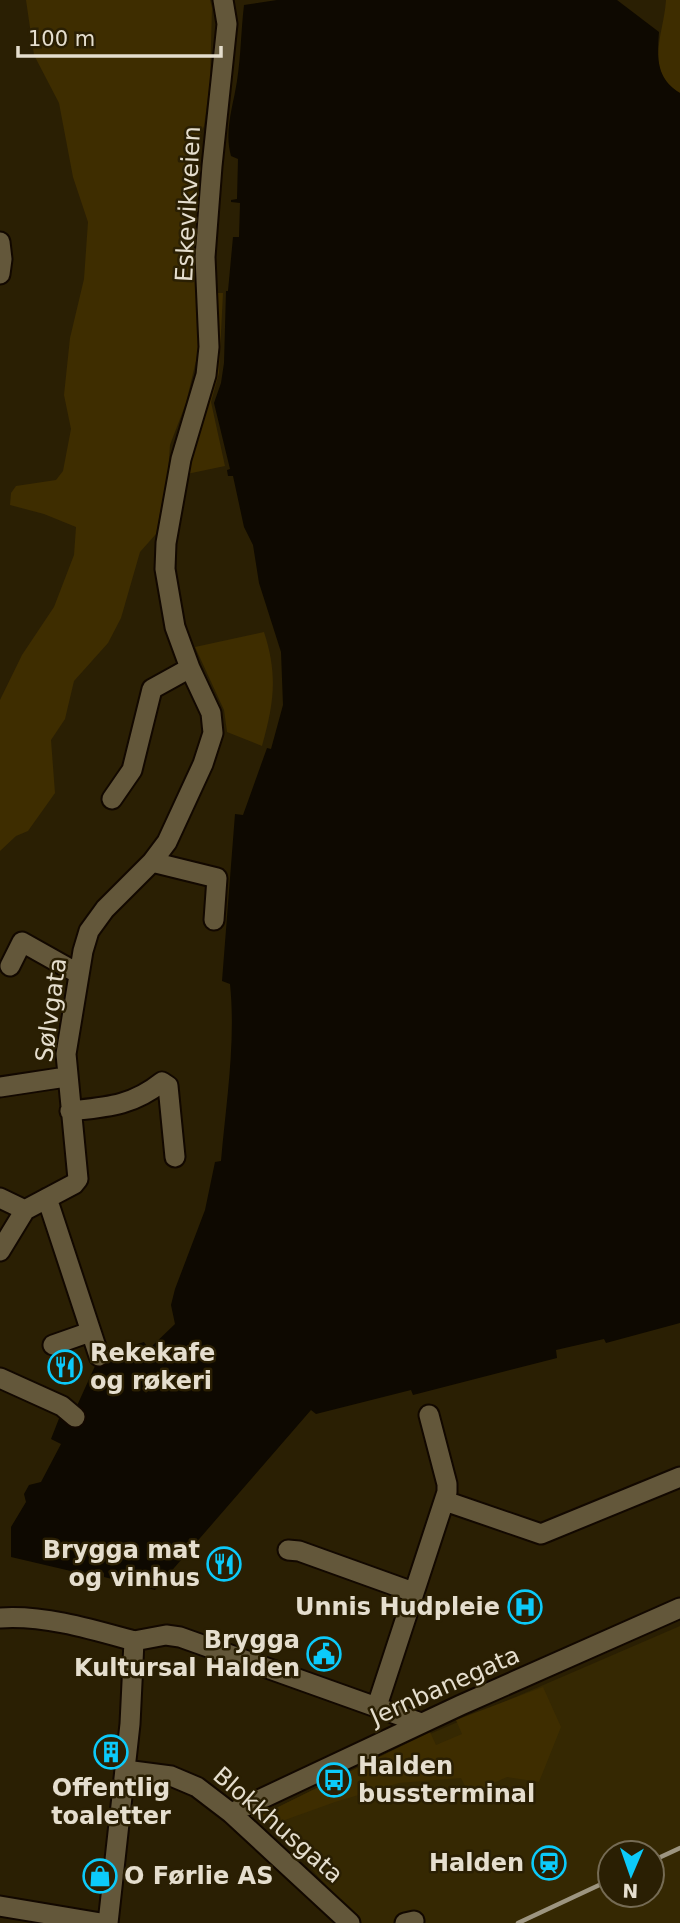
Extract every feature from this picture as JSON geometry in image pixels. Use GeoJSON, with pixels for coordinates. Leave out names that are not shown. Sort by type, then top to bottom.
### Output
{"type":"FeatureCollection","features":[{"type":"Feature","properties":{"kind":"street","name":"Eskevikveien"},"geometry":{"type":"LineString","coordinates":[[97,919],[152,862],[167,842],[180,818],[214,733],[211,713],[175,627],[165,569],[181,459],[206,375],[209,347],[205,257],[227,24],[223,0]]}},
{"type":"Feature","properties":{"kind":"street"},"geometry":{"type":"LineString","coordinates":[[0,242],[0,274]]}},
{"type":"Feature","properties":{"kind":"street"},"geometry":{"type":"LineString","coordinates":[[112,799],[132,770],[152,690],[190,668]]}},
{"type":"Feature","properties":{"kind":"street"},"geometry":{"type":"LineString","coordinates":[[152,862],[217,878],[214,920]]}},
{"type":"Feature","properties":{"kind":"street","name":"Sølvgata"},"geometry":{"type":"LineString","coordinates":[[47,1198],[74,1184],[78,1179],[66,1077],[66,1055],[79,974],[89,931],[97,919]]}},
{"type":"Feature","properties":{"kind":"street"},"geometry":{"type":"LineString","coordinates":[[10,966],[22,942],[79,974]]}},
{"type":"Feature","properties":{"kind":"street"},"geometry":{"type":"LineString","coordinates":[[0,1087],[66,1077]]}},
{"type":"Feature","properties":{"kind":"street"},"geometry":{"type":"LineString","coordinates":[[70,1111],[133,1101],[162,1082],[168,1086],[175,1157]]}},
{"type":"Feature","properties":{"kind":"street"},"geometry":{"type":"LineString","coordinates":[[0,1198],[25,1210]]}},
{"type":"Feature","properties":{"kind":"street"},"geometry":{"type":"LineString","coordinates":[[0,1251],[25,1210],[47,1198],[99,1356]]}},
{"type":"Feature","properties":{"kind":"street"},"geometry":{"type":"LineString","coordinates":[[53,1345],[90,1332]]}},
{"type":"Feature","properties":{"kind":"street"},"geometry":{"type":"LineString","coordinates":[[0,1378],[62,1406],[75,1417]]}},
{"type":"Feature","properties":{"kind":"street"},"geometry":{"type":"LineString","coordinates":[[377,1706],[445,1501],[447,1484],[429,1415]]}},
{"type":"Feature","properties":{"kind":"street"},"geometry":{"type":"LineString","coordinates":[[445,1501],[541,1534],[680,1477]]}},
{"type":"Feature","properties":{"kind":"street"},"geometry":{"type":"LineString","coordinates":[[288,1550],[299,1551],[413,1592]]}},
{"type":"Feature","properties":{"kind":"street","name":"Jernbanegata"},"geometry":{"type":"LineString","coordinates":[[231,1812],[421,1723],[680,1608]]}},
{"type":"Feature","properties":{"kind":"street"},"geometry":{"type":"LineString","coordinates":[[0,1618],[35,1618],[134,1641],[166,1635],[180,1637],[421,1723]]}},
{"type":"Feature","properties":{"kind":"street"},"geometry":{"type":"LineString","coordinates":[[108,1923],[125,1770],[134,1641]]}},
{"type":"Feature","properties":{"kind":"street","name":"Blokkhusgata"},"geometry":{"type":"LineString","coordinates":[[125,1770],[188,1781],[231,1812],[350,1923]]}},
{"type":"Feature","properties":{"kind":"street"},"geometry":{"type":"LineString","coordinates":[[0,1906],[101,1923]]}},
{"type":"Feature","properties":{"kind":"shaded area"},"geometry":{"type":"Polygon","coordinates":[[[26,0],[210,0],[210,83],[204,126],[194,147],[194,190],[188,223],[193,250],[199,326],[198,352],[186,403],[170,445],[168,472],[156,534],[140,552],[121,618],[108,643],[74,681],[65,719],[51,740],[55,793],[28,831],[16,836],[0,851],[0,700],[22,655],[54,607],[74,555],[76,527],[44,514],[10,505],[11,493],[16,486],[56,480],[63,471],[71,429],[64,395],[70,338],[84,279],[88,222],[73,177],[59,103],[34,55],[26,0]]]}},
{"type":"Feature","properties":{"kind":"shaded area"},"geometry":{"type":"Polygon","coordinates":[[[277,0],[617,0],[659,32],[658,50],[662,74],[680,93],[680,1323],[606,1343],[604,1339],[556,1350],[557,1358],[413,1395],[411,1390],[316,1414],[311,1410],[155,1590],[104,1577],[104,1573],[99,1569],[93,1570],[92,1576],[11,1557],[11,1527],[26,1502],[24,1494],[29,1485],[41,1482],[61,1444],[51,1439],[60,1416],[71,1419],[95,1366],[108,1353],[144,1342],[149,1349],[175,1324],[171,1305],[175,1289],[205,1210],[215,1162],[221,1161],[232,1028],[230,984],[222,981],[235,814],[243,815],[267,748],[271,749],[283,705],[281,652],[259,583],[253,545],[244,527],[233,476],[228,476],[227,470],[230,469],[214,403],[224,363],[226,291],[233,237],[239,237],[240,203],[231,202],[237,199],[238,159],[231,156],[228,137],[238,72],[244,5],[277,0]]]}},
{"type":"Feature","properties":{"kind":"shaded area"},"geometry":{"type":"Polygon","coordinates":[[[666,0],[680,0],[680,93],[662,74],[659,63],[658,51],[666,0]]]}},
{"type":"Feature","properties":{"kind":"shaded area"},"geometry":{"type":"Polygon","coordinates":[[[212,293],[223,293],[219,373],[211,402],[225,466],[182,475],[212,293]]]}},
{"type":"Feature","properties":{"kind":"shaded area"},"geometry":{"type":"Polygon","coordinates":[[[264,632],[271,662],[273,689],[262,746],[227,732],[224,710],[195,647],[264,632]]]}},
{"type":"Feature","properties":{"kind":"shaded area"},"geometry":{"type":"Polygon","coordinates":[[[680,1626],[680,1923],[352,1923],[337,1897],[262,1815],[402,1746],[680,1626]]]}},
{"type":"Feature","properties":{"kind":"shaded area"},"geometry":{"type":"Polygon","coordinates":[[[543,1687],[561,1727],[539,1782],[507,1777],[469,1794],[461,1778],[399,1783],[271,1825],[262,1815],[430,1732],[436,1745],[462,1734],[456,1720],[543,1687]]]}},
{"type":"Feature","properties":{"kind":"railway"},"geometry":{"type":"LineString","coordinates":[[666,1854],[680,1848]]}},
{"type":"Feature","properties":{"kind":"railway"},"geometry":{"type":"LineString","coordinates":[[518,1923],[596,1887]]}},
{"type":"Feature","properties":{"kind":"place","name":"Rekekafe og røkeri"},"geometry":{"type":"Point","coordinates":[65,1367]}},
{"type":"Feature","properties":{"kind":"place","name":"Brygga mat og vinhus"},"geometry":{"type":"Point","coordinates":[224,1564]}},
{"type":"Feature","properties":{"kind":"place","name":"Unnis Hudpleie"},"geometry":{"type":"Point","coordinates":[525,1607]}},
{"type":"Feature","properties":{"kind":"place","name":"Brygga Kultursal Halden"},"geometry":{"type":"Point","coordinates":[324,1654]}},
{"type":"Feature","properties":{"kind":"place","name":"Offentlig toaletter"},"geometry":{"type":"Point","coordinates":[111,1752]}},
{"type":"Feature","properties":{"kind":"place","name":"Halden bussterminal"},"geometry":{"type":"Point","coordinates":[334,1780]}},
{"type":"Feature","properties":{"kind":"place","name":"Halden"},"geometry":{"type":"Point","coordinates":[549,1863]}},
{"type":"Feature","properties":{"kind":"place","name":"O Førlie AS"},"geometry":{"type":"Point","coordinates":[100,1876]}}]}
